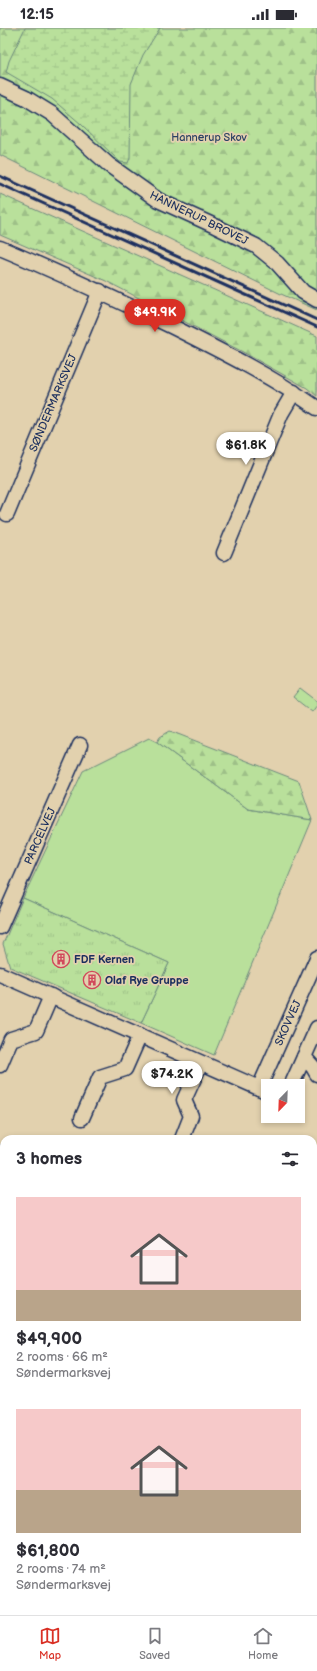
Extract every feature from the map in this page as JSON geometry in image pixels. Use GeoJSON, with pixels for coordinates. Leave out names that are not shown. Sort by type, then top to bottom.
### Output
{"type":"FeatureCollection","features":[{"type":"Feature","properties":{"kind":"street","name":"HANNERUP BROVEJ"},"geometry":{"type":"LineString","coordinates":[[0,86],[26,98],[52,114],[110,165],[158,200],[256,246],[277,263],[303,292],[317,300]]}},
{"type":"Feature","properties":{"kind":"street"},"geometry":{"type":"LineString","coordinates":[[0,248],[100,291],[206,344],[294,392],[317,408]]}},
{"type":"Feature","properties":{"kind":"street","name":"SØNDERMARKSVEJ"},"geometry":{"type":"LineString","coordinates":[[7,514],[100,291]]}},
{"type":"Feature","properties":{"kind":"street"},"geometry":{"type":"LineString","coordinates":[[224,553],[281,414],[294,392]]}},
{"type":"Feature","properties":{"kind":"street","name":"PARCELVEJ"},"geometry":{"type":"LineString","coordinates":[[0,927],[80,745]]}},
{"type":"Feature","properties":{"kind":"street","name":"SKOVVEJ"},"geometry":{"type":"LineString","coordinates":[[268,1079],[317,958]]}},
{"type":"Feature","properties":{"kind":"street","name":"SKOVVEJ"},"geometry":{"type":"LineString","coordinates":[[0,974],[261,1089]]}},
{"type":"Feature","properties":{"kind":"street"},"geometry":{"type":"LineString","coordinates":[[0,1065],[11,1040],[36,1030],[51,996]]}},
{"type":"Feature","properties":{"kind":"street"},"geometry":{"type":"LineString","coordinates":[[294,1079],[317,1029]]}},
{"type":"Feature","properties":{"kind":"street"},"geometry":{"type":"LineString","coordinates":[[82,1118],[100,1077],[125,1069],[140,1035]]}},
{"type":"Feature","properties":{"kind":"street"},"geometry":{"type":"LineString","coordinates":[[304,1057],[317,1074]]}},
{"type":"Feature","properties":{"kind":"street"},"geometry":{"type":"LineString","coordinates":[[184,1135],[191,1116],[184,1100],[201,1063]]}},
{"type":"Feature","properties":{"kind":"green space","name":"Hannerup Skov"},"geometry":{"type":"Polygon","coordinates":[[[0,28],[317,28],[317,310],[281,294],[0,155],[0,28]]]}},
{"type":"Feature","properties":{"kind":"green space"},"geometry":{"type":"Polygon","coordinates":[[[25,28],[160,28],[143,55],[131,84],[130,158],[128,163],[120,162],[81,124],[52,99],[6,72],[9,61],[25,28]]]}},
{"type":"Feature","properties":{"kind":"green space"},"geometry":{"type":"Polygon","coordinates":[[[0,194],[317,336],[317,396],[307,388],[241,351],[106,281],[0,235],[0,194]]]}},
{"type":"Feature","properties":{"kind":"green space"},"geometry":{"type":"Polygon","coordinates":[[[300,688],[317,701],[317,705],[312,712],[293,697],[300,688]]]}},
{"type":"Feature","properties":{"kind":"green space"},"geometry":{"type":"Polygon","coordinates":[[[170,731],[299,781],[312,820],[248,809],[157,742],[160,737],[170,731]]]}},
{"type":"Feature","properties":{"kind":"green space"},"geometry":{"type":"Polygon","coordinates":[[[149,738],[157,742],[248,809],[312,820],[214,1055],[141,1023],[169,963],[23,898],[83,771],[149,738]]]}},
{"type":"Feature","properties":{"kind":"green space"},"geometry":{"type":"Polygon","coordinates":[[[23,898],[169,963],[141,1023],[10,967],[3,944],[23,898]]]}},
{"type":"Feature","properties":{"kind":"railway"},"geometry":{"type":"LineString","coordinates":[[0,176],[317,320]]}},
{"type":"Feature","properties":{"kind":"railway"},"geometry":{"type":"LineString","coordinates":[[0,184],[317,327]]}},
{"type":"Feature","properties":{"kind":"place","name":"FDF Kernen"},"geometry":{"type":"Point","coordinates":[61,959]}},
{"type":"Feature","properties":{"kind":"place","name":"Olaf Rye Gruppe"},"geometry":{"type":"Point","coordinates":[92,980]}}]}
